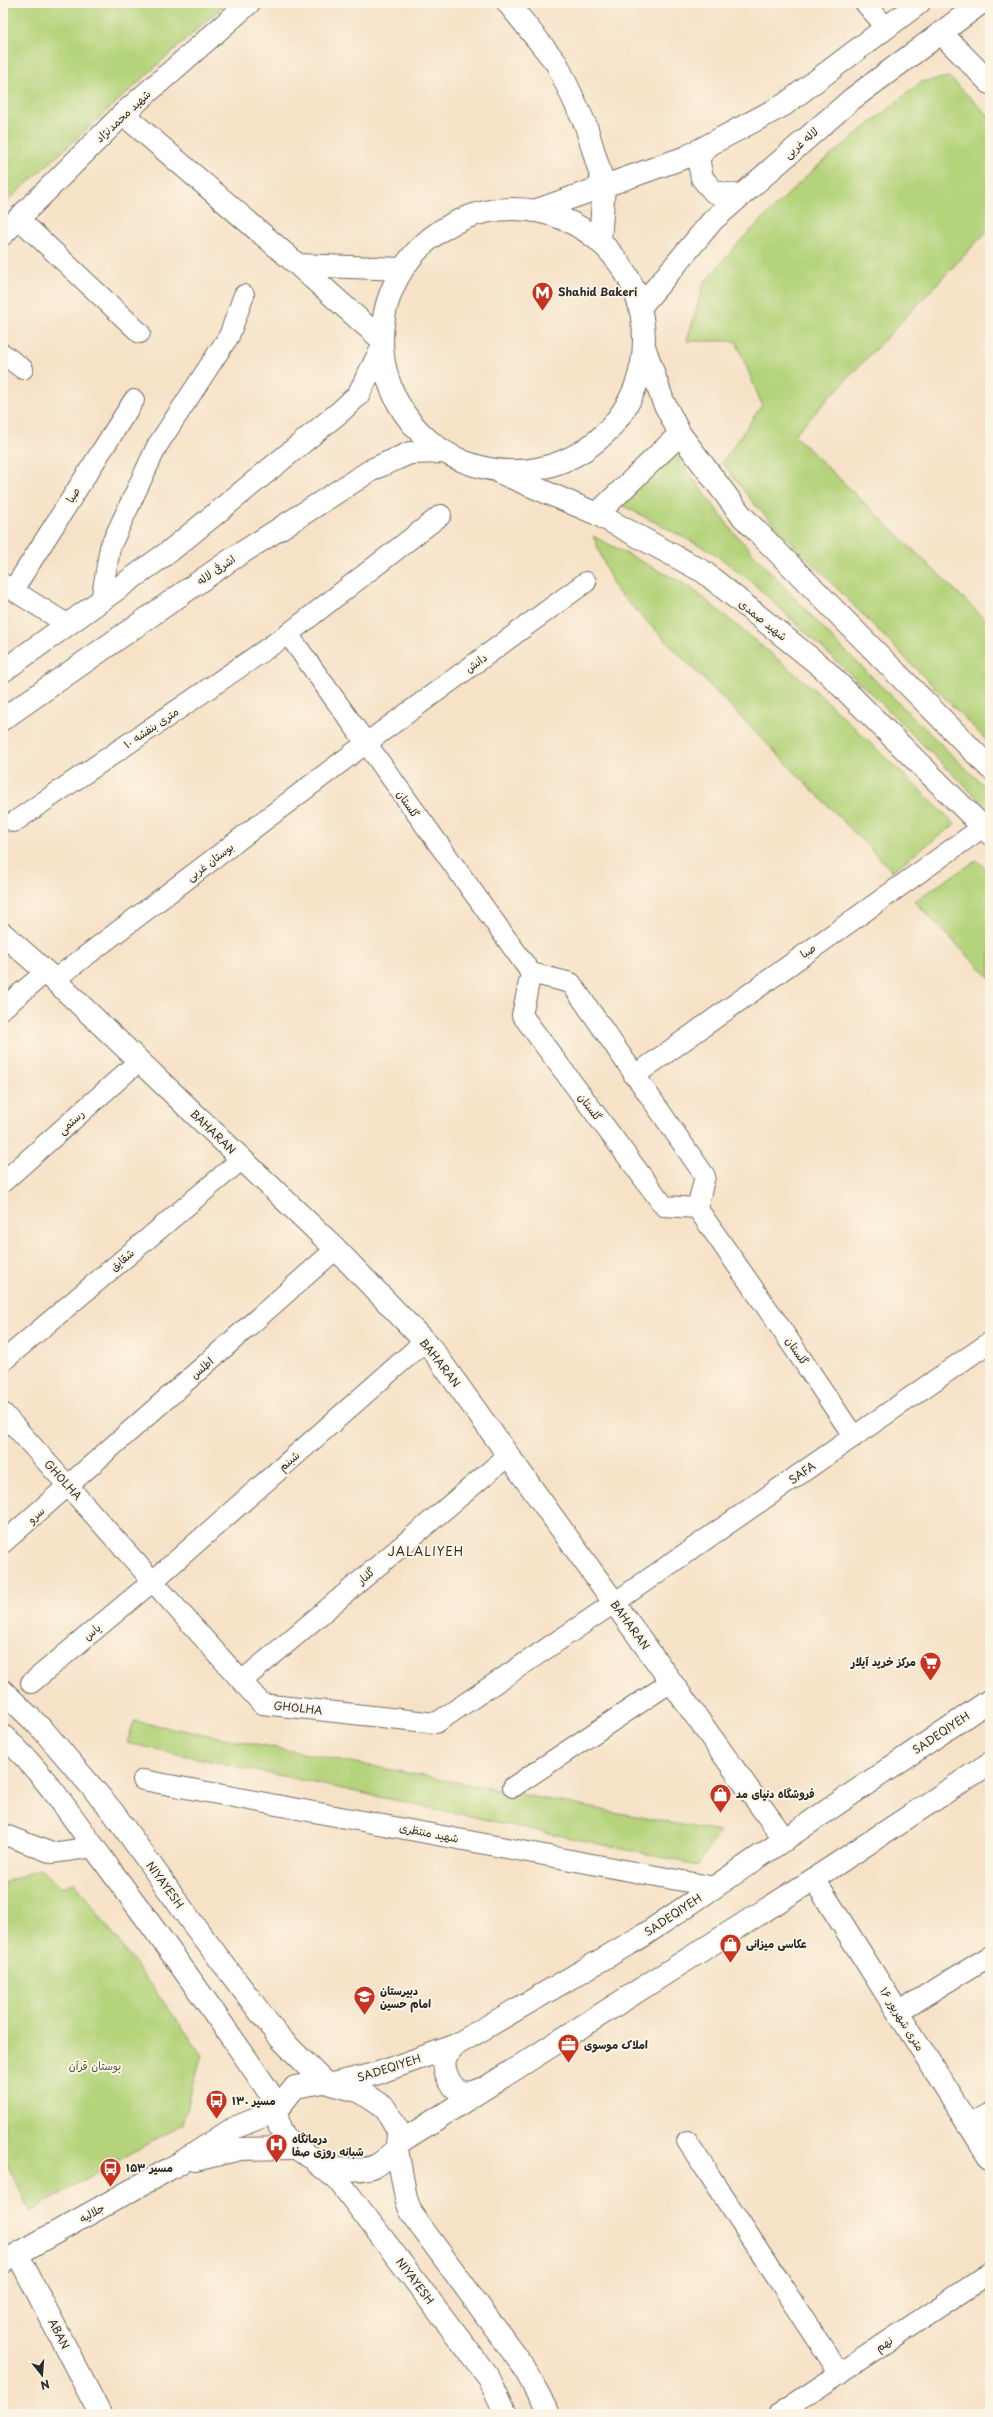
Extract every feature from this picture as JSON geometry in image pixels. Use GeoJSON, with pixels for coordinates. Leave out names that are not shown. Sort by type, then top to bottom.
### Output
{"type":"FeatureCollection","features":[{"type":"Feature","properties":{"kind":"main road","name":"شهید محمدنژاد"},"geometry":{"type":"LineString","coordinates":[[3,234],[123,114],[249,3]]}},
{"type":"Feature","properties":{"kind":"main road"},"geometry":{"type":"LineString","coordinates":[[508,3],[557,64],[586,126],[604,186],[600,241]]}},
{"type":"Feature","properties":{"kind":"main road"},"geometry":{"type":"LineString","coordinates":[[532,212],[686,157],[784,105],[918,3]]}},
{"type":"Feature","properties":{"kind":"main road","name":"لاله غربی"},"geometry":{"type":"LineString","coordinates":[[641,306],[713,220],[852,99],[981,3]]}},
{"type":"Feature","properties":{"kind":"main road"},"geometry":{"type":"LineString","coordinates":[[941,33],[990,83]]}},
{"type":"Feature","properties":{"kind":"main road"},"geometry":{"type":"LineString","coordinates":[[123,114],[298,265],[380,345],[393,394],[413,424],[442,452]]}},
{"type":"Feature","properties":{"kind":"main road"},"geometry":{"type":"LineString","coordinates":[[709,145],[698,158],[702,178],[714,192],[741,196]]}},
{"type":"Feature","properties":{"kind":"main road"},"geometry":{"type":"LineString","coordinates":[[3,671],[170,551],[346,406],[358,395],[366,384],[380,345],[385,309],[402,269],[432,237],[469,216],[512,208],[555,215],[600,241],[623,267],[641,306],[645,349],[663,400],[680,434],[741,515],[990,768]]}},
{"type":"Feature","properties":{"kind":"main road"},"geometry":{"type":"LineString","coordinates":[[298,265],[402,269]]}},
{"type":"Feature","properties":{"kind":"main road"},"geometry":{"type":"LineString","coordinates":[[493,470],[536,469],[577,454],[611,428],[634,392],[645,349]]}},
{"type":"Feature","properties":{"kind":"main road"},"geometry":{"type":"LineString","coordinates":[[597,514],[680,434]]}},
{"type":"Feature","properties":{"kind":"main road","name":"شهید صمدی"},"geometry":{"type":"LineString","coordinates":[[442,452],[493,470],[597,514],[704,572],[824,669],[987,830]]}},
{"type":"Feature","properties":{"kind":"main road","name":"اشرفی لاله"},"geometry":{"type":"LineString","coordinates":[[3,719],[228,561],[373,469],[410,453],[442,452]]}},
{"type":"Feature","properties":{"kind":"main road","name":"BAHARAN"},"geometry":{"type":"LineString","coordinates":[[3,934],[50,976],[336,1249],[425,1341],[785,1840]]}},
{"type":"Feature","properties":{"kind":"main road","name":"NIYAYESH"},"geometry":{"type":"LineString","coordinates":[[3,1691],[44,1731],[113,1812],[193,1924],[278,2036],[328,2083]]}},
{"type":"Feature","properties":{"kind":"main road","name":"SADEQIYEH"},"geometry":{"type":"LineString","coordinates":[[328,2083],[376,2074],[454,2046],[644,1935],[990,1700]]}},
{"type":"Feature","properties":{"kind":"main road"},"geometry":{"type":"LineString","coordinates":[[3,1736],[24,1754],[94,1847],[245,2056],[278,2109],[281,2131],[303,2153]]}},
{"type":"Feature","properties":{"kind":"main road"},"geometry":{"type":"LineString","coordinates":[[180,2163],[240,2149],[303,2153],[354,2170],[376,2165],[397,2147],[482,2089],[814,1879],[990,1763]]}},
{"type":"Feature","properties":{"kind":"main road","name":"۱۶ متری شهریور"},"geometry":{"type":"LineString","coordinates":[[814,1879],[990,2158]]}},
{"type":"Feature","properties":{"kind":"main road"},"geometry":{"type":"LineString","coordinates":[[454,2046],[446,2057],[446,2072],[452,2086],[462,2092],[473,2092],[482,2089]]}},
{"type":"Feature","properties":{"kind":"main road"},"geometry":{"type":"LineString","coordinates":[[180,2163],[234,2128],[278,2109],[295,2087],[328,2083],[361,2092],[385,2108],[398,2130],[397,2147],[406,2198],[411,2213],[523,2366],[549,2414]]}},
{"type":"Feature","properties":{"kind":"main road","name":"NIYAYESH"},"geometry":{"type":"LineString","coordinates":[[303,2153],[338,2180],[489,2378],[506,2414]]}},
{"type":"Feature","properties":{"kind":"main road","name":"جلالیه"},"geometry":{"type":"LineString","coordinates":[[10,2259],[180,2163]]}},
{"type":"Feature","properties":{"kind":"main road","name":"ABAN"},"geometry":{"type":"LineString","coordinates":[[10,2259],[100,2414]]}},
{"type":"Feature","properties":{"kind":"street"},"geometry":{"type":"LineString","coordinates":[[864,3],[886,27]]}},
{"type":"Feature","properties":{"kind":"street"},"geometry":{"type":"LineString","coordinates":[[18,218],[140,332]]}},
{"type":"Feature","properties":{"kind":"street"},"geometry":{"type":"LineString","coordinates":[[100,602],[110,547],[120,525],[157,446],[229,336],[244,294]]}},
{"type":"Feature","properties":{"kind":"street"},"geometry":{"type":"LineString","coordinates":[[3,354],[23,369]]}},
{"type":"Feature","properties":{"kind":"street","name":"صبا"},"geometry":{"type":"LineString","coordinates":[[67,624],[8,587],[134,400]]}},
{"type":"Feature","properties":{"kind":"street","name":"۱۰ متری بنفشه"},"geometry":{"type":"LineString","coordinates":[[14,822],[288,634],[441,515]]}},
{"type":"Feature","properties":{"kind":"street","name":"دانش"},"geometry":{"type":"LineString","coordinates":[[365,744],[586,582]]}},
{"type":"Feature","properties":{"kind":"street","name":"گلستان"},"geometry":{"type":"LineString","coordinates":[[288,634],[365,744],[531,973],[522,1015],[664,1206],[697,1208],[776,1321],[854,1437]]}},
{"type":"Feature","properties":{"kind":"street","name":"بوستان غربی"},"geometry":{"type":"LineString","coordinates":[[3,1008],[50,976],[365,744]]}},
{"type":"Feature","properties":{"kind":"street","name":"صبا"},"geometry":{"type":"LineString","coordinates":[[634,1076],[987,830]]}},
{"type":"Feature","properties":{"kind":"street"},"geometry":{"type":"LineString","coordinates":[[531,973],[571,982],[634,1076],[705,1176],[697,1208]]}},
{"type":"Feature","properties":{"kind":"street","name":"رستمی"},"geometry":{"type":"LineString","coordinates":[[3,1182],[139,1061]]}},
{"type":"Feature","properties":{"kind":"street","name":"شقایق"},"geometry":{"type":"LineString","coordinates":[[3,1361],[242,1159]]}},
{"type":"Feature","properties":{"kind":"street","name":"اطلس"},"geometry":{"type":"LineString","coordinates":[[68,1486],[336,1249]]}},
{"type":"Feature","properties":{"kind":"street","name":"شبنم"},"geometry":{"type":"LineString","coordinates":[[153,1582],[425,1341]]}},
{"type":"Feature","properties":{"kind":"street","name":"SAFA"},"geometry":{"type":"LineString","coordinates":[[614,1603],[990,1342]]}},
{"type":"Feature","properties":{"kind":"street","name":"GHOLHA"},"geometry":{"type":"LineString","coordinates":[[3,1413],[262,1704],[436,1723],[614,1603]]}},
{"type":"Feature","properties":{"kind":"street","name":"گلنار"},"geometry":{"type":"LineString","coordinates":[[242,1681],[508,1455]]}},
{"type":"Feature","properties":{"kind":"street","name":"سرو"},"geometry":{"type":"LineString","coordinates":[[3,1543],[68,1486]]}},
{"type":"Feature","properties":{"kind":"street","name":"یاس"},"geometry":{"type":"LineString","coordinates":[[31,1682],[153,1582]]}},
{"type":"Feature","properties":{"kind":"street"},"geometry":{"type":"LineString","coordinates":[[513,1787],[671,1682]]}},
{"type":"Feature","properties":{"kind":"street","name":"شهید منتظری"},"geometry":{"type":"LineString","coordinates":[[143,1780],[715,1887]]}},
{"type":"Feature","properties":{"kind":"street"},"geometry":{"type":"LineString","coordinates":[[3,1834],[52,1853],[94,1847]]}},
{"type":"Feature","properties":{"kind":"street"},"geometry":{"type":"LineString","coordinates":[[898,2012],[990,1956]]}},
{"type":"Feature","properties":{"kind":"street"},"geometry":{"type":"LineString","coordinates":[[970,2125],[990,2113]]}},
{"type":"Feature","properties":{"kind":"street"},"geometry":{"type":"LineString","coordinates":[[686,2141],[840,2374]]}},
{"type":"Feature","properties":{"kind":"street","name":"نهم"},"geometry":{"type":"LineString","coordinates":[[779,2414],[990,2273]]}},
{"type":"Feature","properties":{"kind":"green space"},"geometry":{"type":"Polygon","coordinates":[[[3,3],[226,3],[3,205],[3,3]]]}},
{"type":"Feature","properties":{"kind":"green space"},"geometry":{"type":"Polygon","coordinates":[[[949,77],[990,117],[990,228],[794,435],[990,624],[990,744],[756,506],[722,463],[762,405],[736,341],[687,341],[704,283],[742,239],[813,170],[921,82],[949,77]]]}},
{"type":"Feature","properties":{"kind":"green space"},"geometry":{"type":"Polygon","coordinates":[[[672,450],[734,533],[835,641],[990,792],[990,811],[880,702],[753,583],[714,553],[616,502],[672,450]]]}},
{"type":"Feature","properties":{"kind":"green space"},"geometry":{"type":"Polygon","coordinates":[[[593,536],[690,587],[817,692],[955,824],[892,871],[615,589],[593,536]]]}},
{"type":"Feature","properties":{"kind":"green space"},"geometry":{"type":"Polygon","coordinates":[[[977,860],[990,873],[990,978],[914,901],[977,860]]]}},
{"type":"Feature","properties":{"kind":"green space"},"geometry":{"type":"Polygon","coordinates":[[[134,1721],[719,1832],[698,1865],[127,1743],[134,1721]]]}},
{"type":"Feature","properties":{"kind":"green space","name":"بوستان قرآن"},"geometry":{"type":"Polygon","coordinates":[[[40,1869],[61,1887],[75,1883],[202,2054],[182,2124],[30,2211],[3,2156],[3,1883],[40,1869]]]}},
{"type":"Feature","properties":{"kind":"place","name":"Shahid Bakeri"},"geometry":{"type":"Point","coordinates":[542,312]}},
{"type":"Feature","properties":{"kind":"place","name":"مرکز خرید آیلار"},"geometry":{"type":"Point","coordinates":[931,1682]}},
{"type":"Feature","properties":{"kind":"place","name":"فروشگاه دنیای مد"},"geometry":{"type":"Point","coordinates":[721,1814]}},
{"type":"Feature","properties":{"kind":"place","name":"عکاسی میزانی"},"geometry":{"type":"Point","coordinates":[730,1964]}},
{"type":"Feature","properties":{"kind":"place","name":"دبیرستان امام حسین"},"geometry":{"type":"Point","coordinates":[365,2016]}},
{"type":"Feature","properties":{"kind":"place","name":"املاک موسوی"},"geometry":{"type":"Point","coordinates":[569,2064]}},
{"type":"Feature","properties":{"kind":"place","name":"مسیر ۱۳۰"},"geometry":{"type":"Point","coordinates":[217,2120]}},
{"type":"Feature","properties":{"kind":"place","name":"درمانگاه شبانه روزی صفا"},"geometry":{"type":"Point","coordinates":[276,2164]}},
{"type":"Feature","properties":{"kind":"place","name":"مسیر ۱۵۳"},"geometry":{"type":"Point","coordinates":[110,2188]}},
{"type":"Feature","properties":{"kind":"district","name":"JALALIYEH"},"geometry":{"type":"Point","coordinates":[426,1552]}}]}
